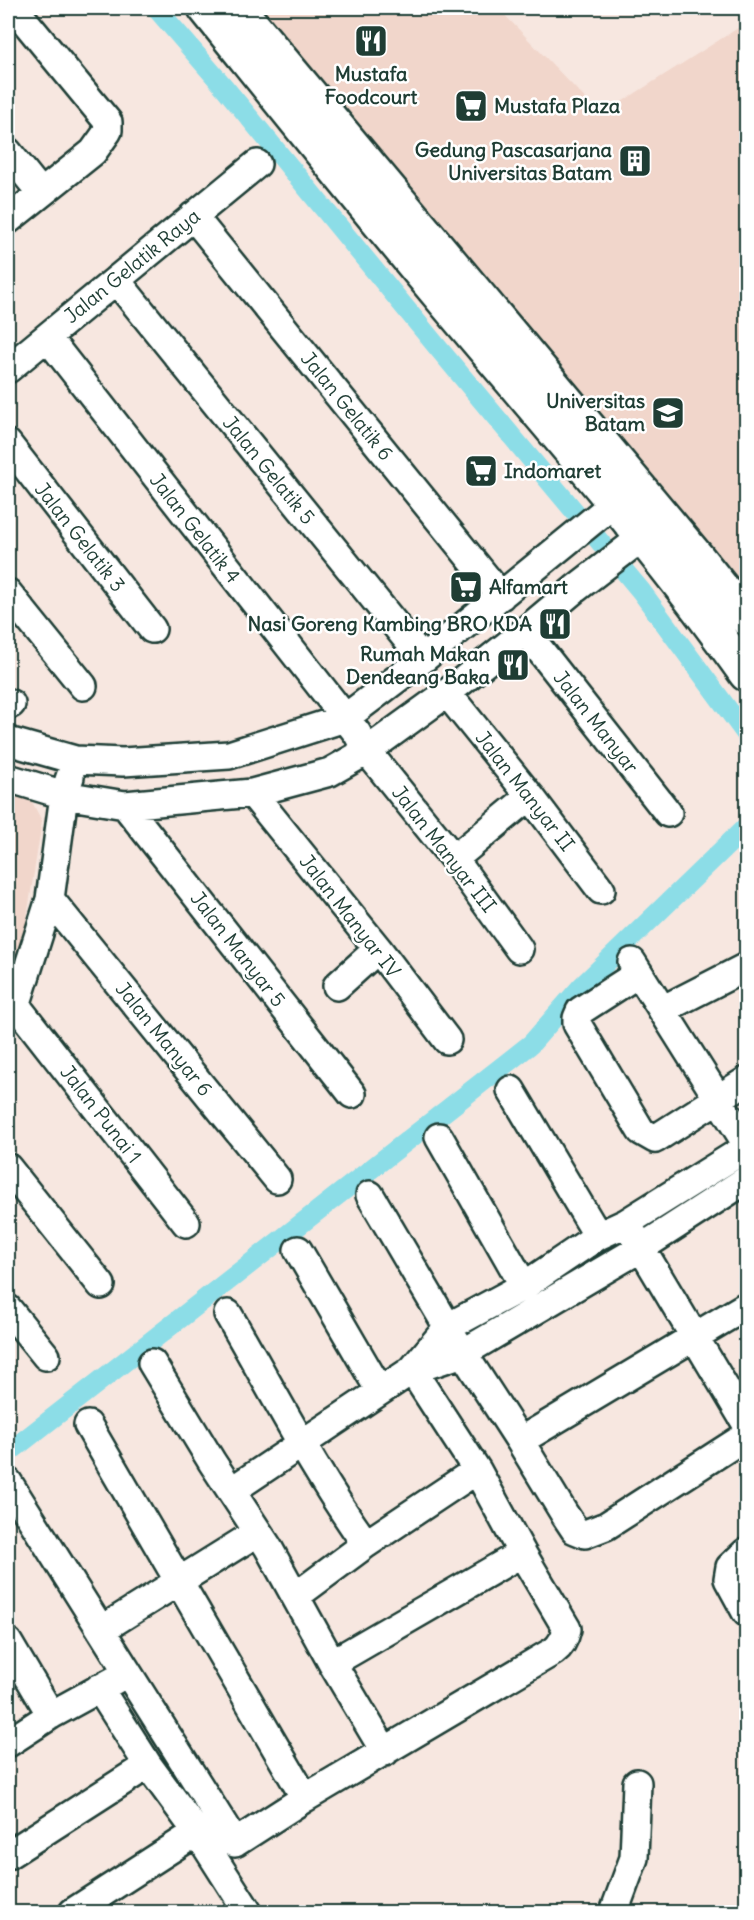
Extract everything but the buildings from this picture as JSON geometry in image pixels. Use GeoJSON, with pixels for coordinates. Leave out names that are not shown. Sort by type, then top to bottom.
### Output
{"type":"FeatureCollection","features":[{"type":"Feature","properties":{"kind":"main road"},"geometry":{"type":"LineString","coordinates":[[205,8],[444,301],[514,382],[595,519],[624,552],[723,641],[747,674]]}},
{"type":"Feature","properties":{"kind":"main road"},"geometry":{"type":"LineString","coordinates":[[238,8],[747,618]]}},
{"type":"Feature","properties":{"kind":"street"},"geometry":{"type":"LineString","coordinates":[[8,220],[93,152],[108,131],[108,122],[14,8]]}},
{"type":"Feature","properties":{"kind":"street"},"geometry":{"type":"LineString","coordinates":[[8,152],[41,193]]}},
{"type":"Feature","properties":{"kind":"street","name":"Jalan Gelatik Raya"},"geometry":{"type":"LineString","coordinates":[[8,369],[257,164]]}},
{"type":"Feature","properties":{"kind":"street","name":"Jalan Gelatik 6"},"geometry":{"type":"LineString","coordinates":[[193,216],[501,596]]}},
{"type":"Feature","properties":{"kind":"street","name":"Jalan Gelatik 5"},"geometry":{"type":"LineString","coordinates":[[116,280],[423,659]]}},
{"type":"Feature","properties":{"kind":"street","name":"Jalan Gelatik 4"},"geometry":{"type":"LineString","coordinates":[[47,337],[345,718],[367,751]]}},
{"type":"Feature","properties":{"kind":"street","name":"Jalan Gelatik 3"},"geometry":{"type":"LineString","coordinates":[[8,444],[152,629]]}},
{"type":"Feature","properties":{"kind":"street"},"geometry":{"type":"LineString","coordinates":[[8,741],[75,760],[123,762],[229,755],[345,718],[423,659],[595,519]]}},
{"type":"Feature","properties":{"kind":"street"},"geometry":{"type":"LineString","coordinates":[[8,778],[64,795],[125,805],[252,793],[330,772],[367,751],[447,693],[624,552]]}},
{"type":"Feature","properties":{"kind":"street"},"geometry":{"type":"LineString","coordinates":[[8,593],[83,686]]}},
{"type":"Feature","properties":{"kind":"street","name":"Jalan Manyar"},"geometry":{"type":"LineString","coordinates":[[525,631],[668,813]]}},
{"type":"Feature","properties":{"kind":"street","name":"Jalan Manyar II"},"geometry":{"type":"LineString","coordinates":[[447,693],[530,796],[601,890]]}},
{"type":"Feature","properties":{"kind":"street","name":"Jalan Manyar III"},"geometry":{"type":"LineString","coordinates":[[367,751],[454,859],[519,949]]}},
{"type":"Feature","properties":{"kind":"street"},"geometry":{"type":"LineString","coordinates":[[10,1005],[50,899],[64,795],[75,760]]}},
{"type":"Feature","properties":{"kind":"street","name":"Jalan Manyar IV"},"geometry":{"type":"LineString","coordinates":[[252,793],[378,949],[447,1040]]}},
{"type":"Feature","properties":{"kind":"street"},"geometry":{"type":"LineString","coordinates":[[454,859],[530,796]]}},
{"type":"Feature","properties":{"kind":"street","name":"Jalan Manyar 5"},"geometry":{"type":"LineString","coordinates":[[125,805],[352,1094]]}},
{"type":"Feature","properties":{"kind":"street","name":"Jalan Manyar 6"},"geometry":{"type":"LineString","coordinates":[[50,899],[277,1179]]}},
{"type":"Feature","properties":{"kind":"street"},"geometry":{"type":"LineString","coordinates":[[337,986],[378,949]]}},
{"type":"Feature","properties":{"kind":"street"},"geometry":{"type":"LineString","coordinates":[[747,1082],[718,1099],[655,1139],[641,1131],[577,1024],[577,1017],[580,1011],[635,968],[718,1099],[747,1143]]}},
{"type":"Feature","properties":{"kind":"street"},"geometry":{"type":"LineString","coordinates":[[662,1010],[744,968]]}},
{"type":"Feature","properties":{"kind":"street","name":"Jalan Punai 1"},"geometry":{"type":"LineString","coordinates":[[10,1005],[186,1223]]}},
{"type":"Feature","properties":{"kind":"street"},"geometry":{"type":"LineString","coordinates":[[511,1090],[598,1236]]}},
{"type":"Feature","properties":{"kind":"street"},"geometry":{"type":"LineString","coordinates":[[439,1137],[524,1286]]}},
{"type":"Feature","properties":{"kind":"street"},"geometry":{"type":"LineString","coordinates":[[412,1370],[448,1327],[524,1286],[598,1236],[626,1223],[747,1148]]}},
{"type":"Feature","properties":{"kind":"street"},"geometry":{"type":"LineString","coordinates":[[8,1168],[101,1285]]}},
{"type":"Feature","properties":{"kind":"street"},"geometry":{"type":"LineString","coordinates":[[231,1491],[412,1370],[463,1353],[642,1248],[747,1180]]}},
{"type":"Feature","properties":{"kind":"street"},"geometry":{"type":"LineString","coordinates":[[370,1195],[463,1353],[520,1441],[564,1515],[576,1530],[585,1534],[606,1526],[747,1436]]}},
{"type":"Feature","properties":{"kind":"street"},"geometry":{"type":"LineString","coordinates":[[626,1223],[747,1423]]}},
{"type":"Feature","properties":{"kind":"street"},"geometry":{"type":"LineString","coordinates":[[298,1250],[380,1391]]}},
{"type":"Feature","properties":{"kind":"street"},"geometry":{"type":"LineString","coordinates":[[520,1441],[747,1306]]}},
{"type":"Feature","properties":{"kind":"street"},"geometry":{"type":"LineString","coordinates":[[8,1309],[46,1356]]}},
{"type":"Feature","properties":{"kind":"street"},"geometry":{"type":"LineString","coordinates":[[228,1314],[340,1508],[366,1544]]}},
{"type":"Feature","properties":{"kind":"street"},"geometry":{"type":"LineString","coordinates":[[152,1363],[296,1596],[332,1663],[385,1752]]}},
{"type":"Feature","properties":{"kind":"street"},"geometry":{"type":"LineString","coordinates":[[8,1482],[236,1843],[305,1798],[560,1646],[567,1629],[477,1470],[412,1370]]}},
{"type":"Feature","properties":{"kind":"street"},"geometry":{"type":"LineString","coordinates":[[88,1425],[305,1798]]}},
{"type":"Feature","properties":{"kind":"street"},"geometry":{"type":"LineString","coordinates":[[296,1596],[366,1544],[477,1470]]}},
{"type":"Feature","properties":{"kind":"street"},"geometry":{"type":"LineString","coordinates":[[101,1630],[258,1533]]}},
{"type":"Feature","properties":{"kind":"street"},"geometry":{"type":"LineString","coordinates":[[747,1552],[728,1572],[728,1579],[747,1612]]}},
{"type":"Feature","properties":{"kind":"street"},"geometry":{"type":"LineString","coordinates":[[332,1663],[522,1553]]}},
{"type":"Feature","properties":{"kind":"street"},"geometry":{"type":"LineString","coordinates":[[12,1658],[51,1715]]}},
{"type":"Feature","properties":{"kind":"street"},"geometry":{"type":"LineString","coordinates":[[8,1743],[51,1715],[128,1673]]}},
{"type":"Feature","properties":{"kind":"street"},"geometry":{"type":"LineString","coordinates":[[99,1688],[148,1765],[196,1832],[242,1910]]}},
{"type":"Feature","properties":{"kind":"street"},"geometry":{"type":"LineString","coordinates":[[8,1856],[148,1765]]}},
{"type":"Feature","properties":{"kind":"street"},"geometry":{"type":"LineString","coordinates":[[614,1912],[634,1858],[637,1783]]}},
{"type":"Feature","properties":{"kind":"street"},"geometry":{"type":"LineString","coordinates":[[73,1912],[196,1832]]}},
{"type":"Feature","properties":{"kind":"shaded area","name":"Universitas Batam"},"geometry":{"type":"Polygon","coordinates":[[[258,8],[498,8],[601,115],[746,23],[746,605],[258,8]]]}},
{"type":"Feature","properties":{"kind":"shaded area"},"geometry":{"type":"Polygon","coordinates":[[[8,791],[31,800],[42,821],[20,962],[9,973],[8,972],[8,791]]]}},
{"type":"Feature","properties":{"kind":"waterway"},"geometry":{"type":"LineString","coordinates":[[156,8],[225,88],[641,591],[746,734]]}},
{"type":"Feature","properties":{"kind":"waterway"},"geometry":{"type":"LineString","coordinates":[[8,1453],[531,1044],[580,988],[746,827]]}},
{"type":"Feature","properties":{"kind":"place","name":"Mustafa Foodcourt"},"geometry":{"type":"Point","coordinates":[371,41]}},
{"type":"Feature","properties":{"kind":"place","name":"Mustafa Plaza"},"geometry":{"type":"Point","coordinates":[471,106]}},
{"type":"Feature","properties":{"kind":"place","name":"Gedung Pascasarjana Universitas Batam"},"geometry":{"type":"Point","coordinates":[635,161]}},
{"type":"Feature","properties":{"kind":"place","name":"Universitas Batam"},"geometry":{"type":"Point","coordinates":[668,413]}},
{"type":"Feature","properties":{"kind":"place","name":"Indomaret"},"geometry":{"type":"Point","coordinates":[481,471]}},
{"type":"Feature","properties":{"kind":"place","name":"Alfamart"},"geometry":{"type":"Point","coordinates":[466,587]}},
{"type":"Feature","properties":{"kind":"place","name":"Nasi Goreng Kambing BRO KDA"},"geometry":{"type":"Point","coordinates":[555,624]}},
{"type":"Feature","properties":{"kind":"place","name":"Rumah Makan Dendeang Baka"},"geometry":{"type":"Point","coordinates":[513,665]}}]}
